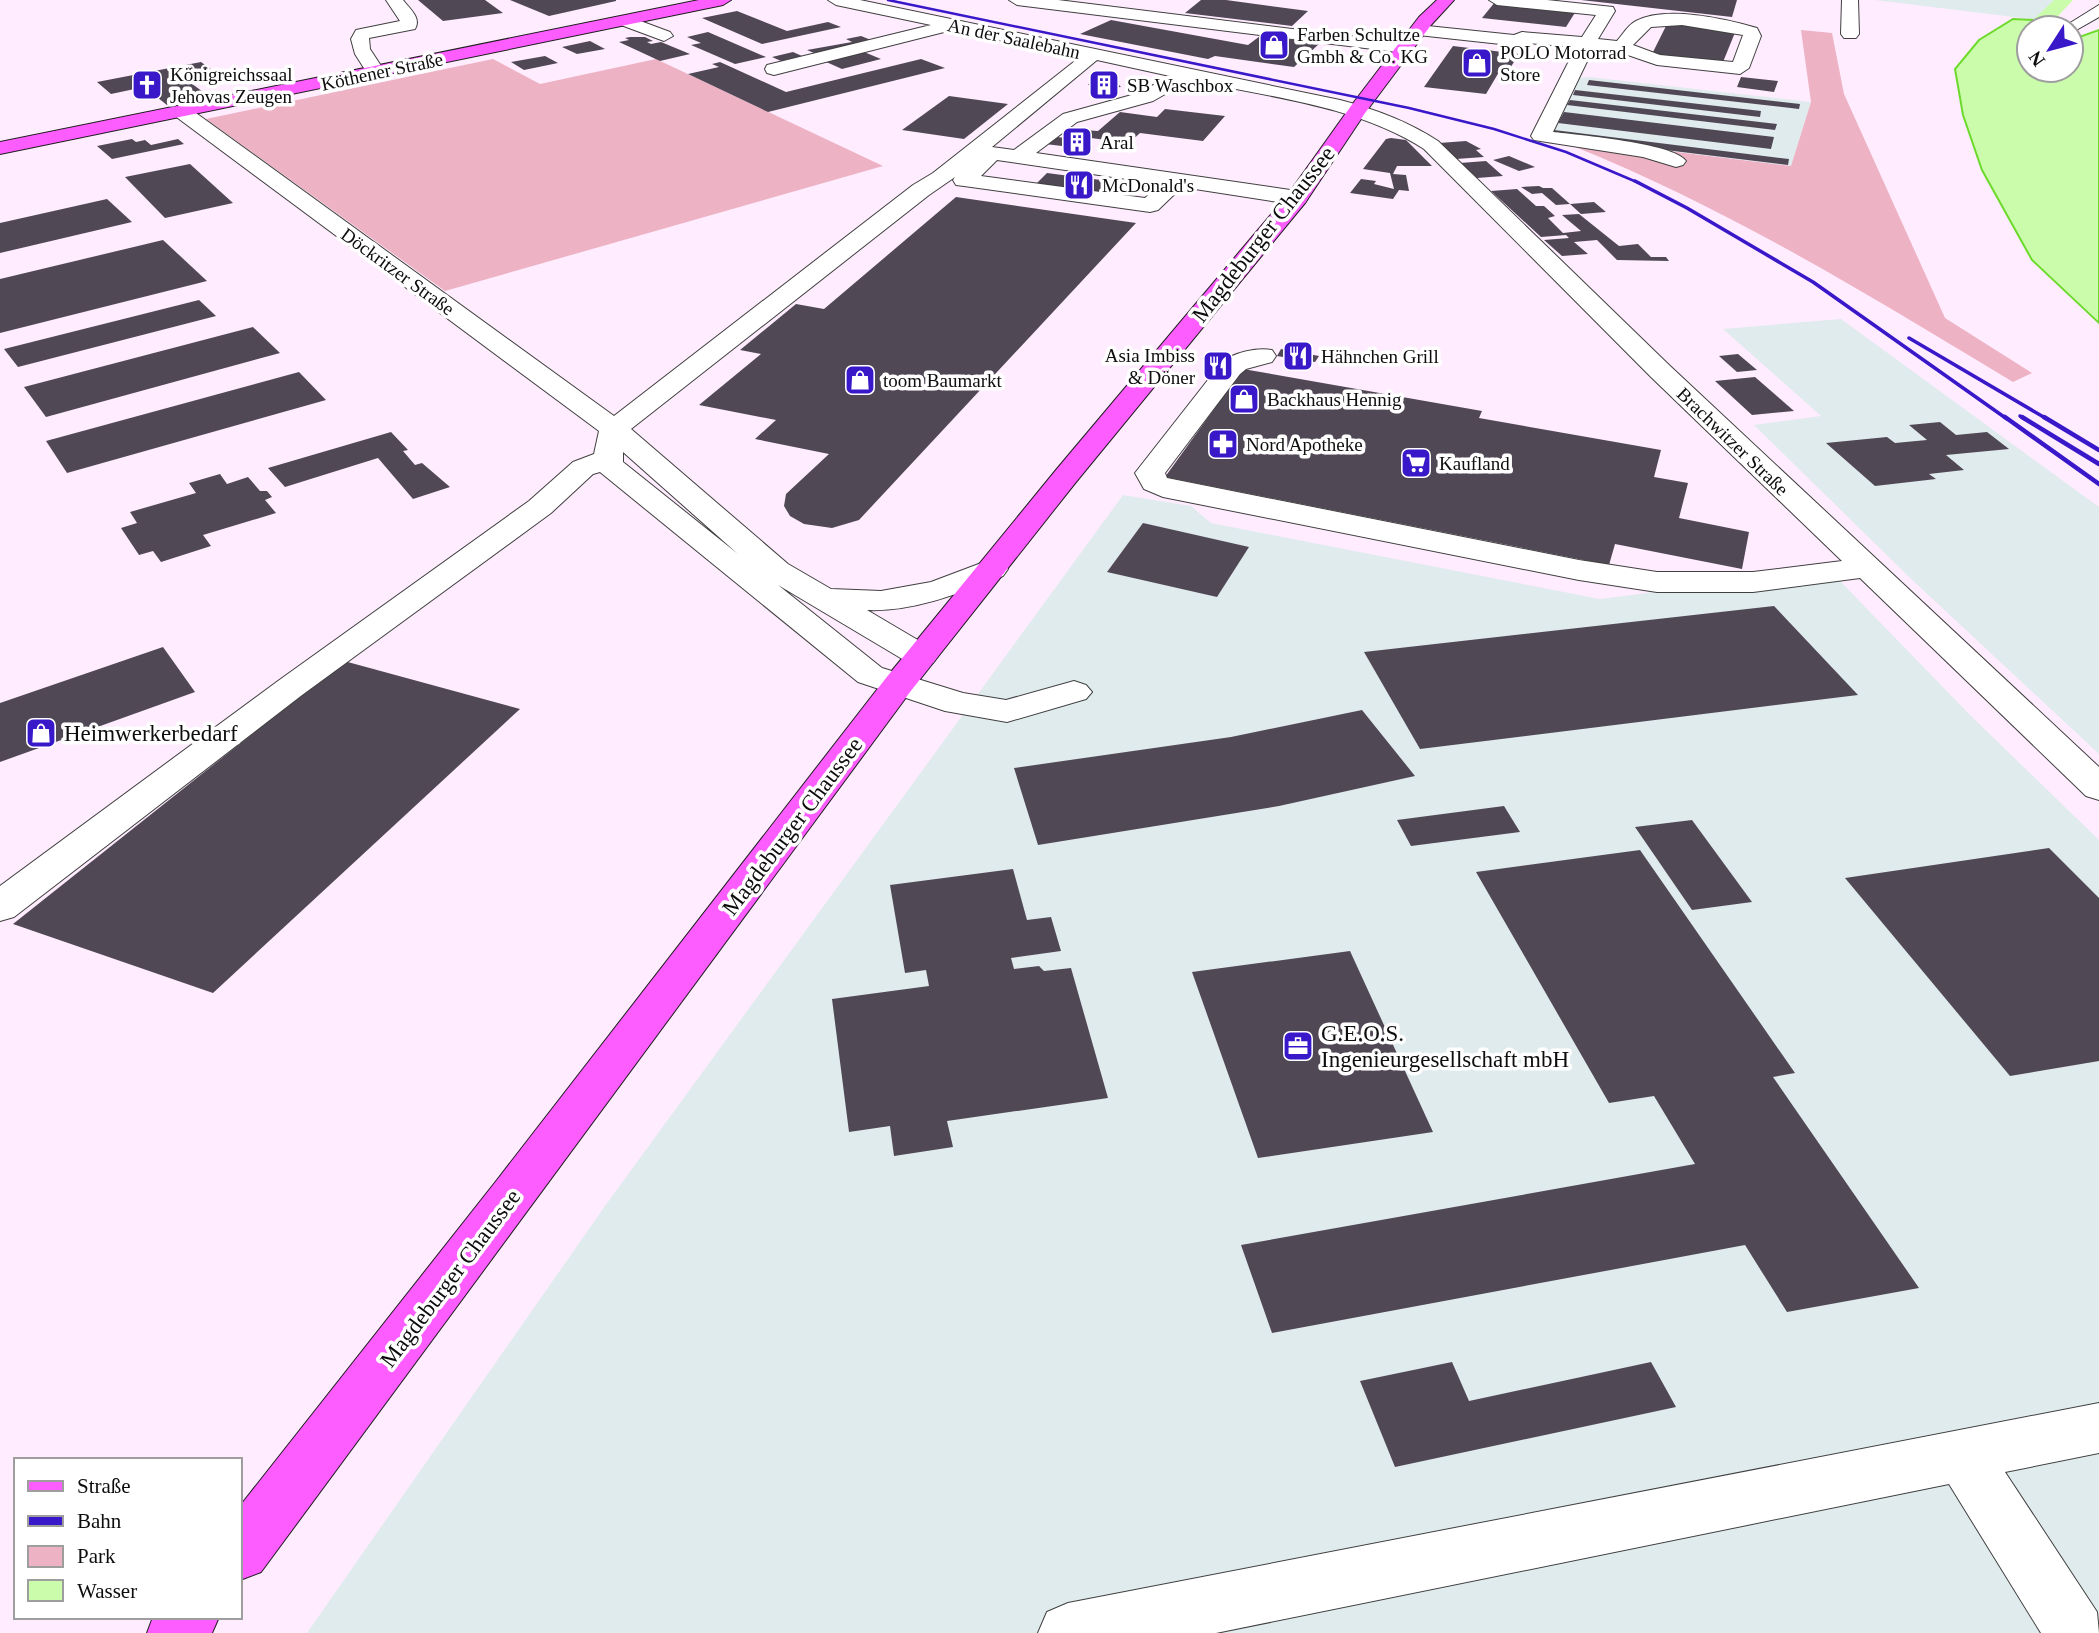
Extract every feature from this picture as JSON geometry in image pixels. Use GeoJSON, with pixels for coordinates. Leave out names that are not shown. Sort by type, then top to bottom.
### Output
{"type":"FeatureCollection","features":[{"type":"Feature","properties":{"kind":"main road","name":"Köthener Straße"},"geometry":{"type":"LineString","coordinates":[[0,148],[723,0]]}},
{"type":"Feature","properties":{"kind":"main road","name":"Magdeburger Chaussee"},"geometry":{"type":"LineString","coordinates":[[242,1549],[910,670],[1297,198],[1418,30],[1446,0]]}},
{"type":"Feature","properties":{"kind":"street"},"geometry":{"type":"LineString","coordinates":[[376,72],[359,45],[359,37],[362,34],[410,25],[394,0]]}},
{"type":"Feature","properties":{"kind":"street"},"geometry":{"type":"LineString","coordinates":[[648,0],[646,1],[673,11]]}},
{"type":"Feature","properties":{"kind":"street","name":"An der Saalebahn"},"geometry":{"type":"LineString","coordinates":[[836,0],[1358,110]]}},
{"type":"Feature","properties":{"kind":"street"},"geometry":{"type":"LineString","coordinates":[[1017,0],[1405,48]]}},
{"type":"Feature","properties":{"kind":"street"},"geometry":{"type":"LineString","coordinates":[[1497,0],[1608,10],[1587,43],[1541,136],[1647,151],[1676,161]]}},
{"type":"Feature","properties":{"kind":"street"},"geometry":{"type":"LineString","coordinates":[[1850,0],[1850,34]]}},
{"type":"Feature","properties":{"kind":"street"},"geometry":{"type":"LineString","coordinates":[[864,26],[907,15]]}},
{"type":"Feature","properties":{"kind":"street"},"geometry":{"type":"LineString","coordinates":[[1418,30],[1519,41],[1522,37],[1622,47],[1657,60],[1740,68],[1752,36],[1751,32],[1730,27],[1658,19],[1642,25],[1622,47]]}},
{"type":"Feature","properties":{"kind":"street"},"geometry":{"type":"LineString","coordinates":[[626,21],[664,36]]}},
{"type":"Feature","properties":{"kind":"street"},"geometry":{"type":"LineString","coordinates":[[774,69],[933,32],[951,25]]}},
{"type":"Feature","properties":{"kind":"street"},"geometry":{"type":"LineString","coordinates":[[0,907],[300,680],[540,506],[610,444],[920,190],[983,151],[1093,55]]}},
{"type":"Feature","properties":{"kind":"street"},"geometry":{"type":"LineString","coordinates":[[1019,156],[1070,118],[1146,97],[1187,75]]}},
{"type":"Feature","properties":{"kind":"street","name":"Brachwitzer Straße"},"geometry":{"type":"LineString","coordinates":[[1358,110],[1402,125],[1431,145],[1582,295],[2099,789]]}},
{"type":"Feature","properties":{"kind":"street","name":"Döckritzer Straße"},"geometry":{"type":"LineString","coordinates":[[182,111],[777,571],[825,599],[910,670]]}},
{"type":"Feature","properties":{"kind":"street"},"geometry":{"type":"LineString","coordinates":[[983,151],[1297,198]]}},
{"type":"Feature","properties":{"kind":"street"},"geometry":{"type":"LineString","coordinates":[[983,151],[964,180],[1150,205],[1177,180]]}},
{"type":"Feature","properties":{"kind":"street"},"geometry":{"type":"LineString","coordinates":[[1263,356],[1237,363],[1231,368],[1150,473],[1154,483],[1163,488],[1579,570],[1657,582],[1753,582],[1866,568]]}},
{"type":"Feature","properties":{"kind":"street","name":"Döckritzer Straße"},"geometry":{"type":"LineString","coordinates":[[610,444],[611,467],[870,675],[910,670]]}},
{"type":"Feature","properties":{"kind":"street"},"geometry":{"type":"LineString","coordinates":[[825,599],[892,599],[939,590],[992,569]]}},
{"type":"Feature","properties":{"kind":"street"},"geometry":{"type":"LineString","coordinates":[[910,670],[958,703],[1007,711],[1074,692]]}},
{"type":"Feature","properties":{"kind":"street"},"geometry":{"type":"LineString","coordinates":[[1068,1633],[2099,1428]]}},
{"type":"Feature","properties":{"kind":"street"},"geometry":{"type":"LineString","coordinates":[[1962,1455],[2076,1633]]}},
{"type":"Feature","properties":{"kind":"shaded area"},"geometry":{"type":"Polygon","coordinates":[[[1875,0],[2059,0],[2045,14],[2015,14],[2015,17],[1875,0]]]}},
{"type":"Feature","properties":{"kind":"shaded area"},"geometry":{"type":"Polygon","coordinates":[[[1579,78],[1811,102],[1791,166],[1551,136],[1579,78]]]}},
{"type":"Feature","properties":{"kind":"shaded area"},"geometry":{"type":"Polygon","coordinates":[[[1841,319],[2099,507],[2099,754],[1908,576],[1754,425],[1821,416],[1723,329],[1841,319]]]}},
{"type":"Feature","properties":{"kind":"shaded area"},"geometry":{"type":"Polygon","coordinates":[[[1123,495],[1191,506],[1211,523],[1600,599],[1662,591],[1720,593],[1840,581],[1970,715],[2099,840],[2099,1633],[307,1633],[605,1206],[1123,495]]]}},
{"type":"Feature","properties":{"kind":"green space"},"geometry":{"type":"Polygon","coordinates":[[[1801,30],[1832,33],[1844,94],[1945,318],[2032,373],[2013,382],[1743,225],[1573,146],[1571,139],[1791,166],[1811,102],[1801,30]]]}},
{"type":"Feature","properties":{"kind":"green space"},"geometry":{"type":"Polygon","coordinates":[[[493,59],[540,84],[656,59],[883,166],[445,291],[206,119],[493,59]]]}},
{"type":"Feature","properties":{"kind":"water"},"geometry":{"type":"Polygon","coordinates":[[[2015,19],[2015,84],[2085,84],[2085,35],[2099,30],[2099,323],[2032,260],[1982,170],[1963,115],[1955,69],[1979,40],[2015,19]]]}},
{"type":"Feature","properties":{"kind":"building"},"geometry":{"type":"Polygon","coordinates":[[[418,0],[485,0],[503,13],[443,21],[418,0]]]}},
{"type":"Feature","properties":{"kind":"building"},"geometry":{"type":"Polygon","coordinates":[[[510,0],[616,0],[616,1],[549,16],[510,0]]]}},
{"type":"Feature","properties":{"kind":"building"},"geometry":{"type":"Polygon","coordinates":[[[1201,0],[1226,0],[1308,11],[1292,26],[1185,13],[1201,0]]]}},
{"type":"Feature","properties":{"kind":"building"},"geometry":{"type":"Polygon","coordinates":[[[1581,0],[1737,0],[1732,17],[1581,0]]]}},
{"type":"Feature","properties":{"kind":"building"},"geometry":{"type":"Polygon","coordinates":[[[1495,2],[1576,11],[1566,27],[1482,18],[1495,2]]]}},
{"type":"Feature","properties":{"kind":"building"},"geometry":{"type":"Polygon","coordinates":[[[737,11],[787,31],[828,22],[841,27],[762,44],[702,18],[737,11]]]}},
{"type":"Feature","properties":{"kind":"building"},"geometry":{"type":"Polygon","coordinates":[[[1111,20],[1248,45],[1260,36],[1320,43],[1294,67],[1215,56],[1208,59],[1080,34],[1111,20]]]}},
{"type":"Feature","properties":{"kind":"building"},"geometry":{"type":"Polygon","coordinates":[[[1668,22],[1736,30],[1723,62],[1652,54],[1668,22]]]}},
{"type":"Feature","properties":{"kind":"building"},"geometry":{"type":"Polygon","coordinates":[[[708,32],[766,57],[735,64],[691,45],[701,43],[687,37],[708,32]]]}},
{"type":"Feature","properties":{"kind":"building"},"geometry":{"type":"Polygon","coordinates":[[[861,36],[871,40],[814,53],[807,50],[852,42],[846,39],[861,36]]]}},
{"type":"Feature","properties":{"kind":"building"},"geometry":{"type":"Polygon","coordinates":[[[645,37],[653,41],[647,42],[651,44],[661,42],[690,54],[660,61],[619,42],[629,40],[625,38],[645,37]]]}},
{"type":"Feature","properties":{"kind":"building"},"geometry":{"type":"Polygon","coordinates":[[[590,41],[605,49],[577,54],[562,47],[590,41]]]}},
{"type":"Feature","properties":{"kind":"building","name":"POLO Motorrad Store"},"geometry":{"type":"Polygon","coordinates":[[[1453,46],[1519,54],[1507,73],[1499,72],[1486,94],[1424,87],[1453,46]]]}},
{"type":"Feature","properties":{"kind":"building"},"geometry":{"type":"Polygon","coordinates":[[[793,52],[802,56],[781,61],[772,57],[793,52]]]}},
{"type":"Feature","properties":{"kind":"building"},"geometry":{"type":"Polygon","coordinates":[[[864,52],[881,59],[842,69],[824,61],[864,52]]]}},
{"type":"Feature","properties":{"kind":"building"},"geometry":{"type":"Polygon","coordinates":[[[545,56],[558,63],[524,70],[511,62],[545,56]]]}},
{"type":"Feature","properties":{"kind":"building"},"geometry":{"type":"Polygon","coordinates":[[[921,59],[945,68],[768,112],[688,74],[719,67],[712,64],[720,62],[786,92],[921,59]]]}},
{"type":"Feature","properties":{"kind":"building","name":"Königreichssaal Jehovas Zeugen"},"geometry":{"type":"Polygon","coordinates":[[[201,62],[215,72],[184,78],[210,97],[167,105],[144,87],[111,94],[97,82],[201,62]]]}},
{"type":"Feature","properties":{"kind":"building"},"geometry":{"type":"Polygon","coordinates":[[[1741,77],[1778,81],[1774,92],[1737,87],[1741,77]]]}},
{"type":"Feature","properties":{"kind":"building"},"geometry":{"type":"Polygon","coordinates":[[[1589,80],[1800,104],[1799,109],[1587,85],[1589,80]]]}},
{"type":"Feature","properties":{"kind":"building","name":"SB Waschbox"},"geometry":{"type":"Polygon","coordinates":[[[1116,82],[1121,87],[1092,89],[1088,84],[1116,82]]]}},
{"type":"Feature","properties":{"kind":"building"},"geometry":{"type":"Polygon","coordinates":[[[1575,90],[1761,111],[1760,117],[1573,95],[1575,90]]]}},
{"type":"Feature","properties":{"kind":"building"},"geometry":{"type":"Polygon","coordinates":[[[949,96],[1008,104],[964,139],[902,130],[949,96]]]}},
{"type":"Feature","properties":{"kind":"building"},"geometry":{"type":"Polygon","coordinates":[[[1570,100],[1777,124],[1775,130],[1567,105],[1570,100]]]}},
{"type":"Feature","properties":{"kind":"building"},"geometry":{"type":"Polygon","coordinates":[[[1165,109],[1225,116],[1203,141],[1140,133],[1129,143],[1091,138],[1079,148],[1028,142],[1036,134],[1072,139],[1083,130],[1098,131],[1120,112],[1157,117],[1165,109]]]}},
{"type":"Feature","properties":{"kind":"building"},"geometry":{"type":"Polygon","coordinates":[[[1564,112],[1774,137],[1771,149],[1558,123],[1564,112]]]}},
{"type":"Feature","properties":{"kind":"building"},"geometry":{"type":"Polygon","coordinates":[[[1554,130],[1789,159],[1788,165],[1551,136],[1554,130]]]}},
{"type":"Feature","properties":{"kind":"building"},"geometry":{"type":"Polygon","coordinates":[[[132,139],[136,142],[145,140],[151,145],[178,139],[184,144],[112,159],[97,146],[132,139]]]}},
{"type":"Feature","properties":{"kind":"building"},"geometry":{"type":"Polygon","coordinates":[[[1386,139],[1406,140],[1432,166],[1397,166],[1393,174],[1406,175],[1409,191],[1399,190],[1393,199],[1350,193],[1361,179],[1376,181],[1374,184],[1394,189],[1390,173],[1363,169],[1386,139]]]}},
{"type":"Feature","properties":{"kind":"building"},"geometry":{"type":"Polygon","coordinates":[[[1466,141],[1481,149],[1476,150],[1484,157],[1456,159],[1439,143],[1466,141]]]}},
{"type":"Feature","properties":{"kind":"building"},"geometry":{"type":"Polygon","coordinates":[[[1509,156],[1535,167],[1519,171],[1493,160],[1509,156]]]}},
{"type":"Feature","properties":{"kind":"building"},"geometry":{"type":"Polygon","coordinates":[[[1486,161],[1503,176],[1477,178],[1460,163],[1486,161]]]}},
{"type":"Feature","properties":{"kind":"building"},"geometry":{"type":"Polygon","coordinates":[[[190,164],[233,203],[165,218],[125,177],[190,164]]]}},
{"type":"Feature","properties":{"kind":"building","name":"McDonald's"},"geometry":{"type":"Polygon","coordinates":[[[1047,173],[1124,183],[1111,198],[1033,187],[1047,173]]]}},
{"type":"Feature","properties":{"kind":"building"},"geometry":{"type":"Polygon","coordinates":[[[1521,187],[1552,188],[1570,204],[1556,205],[1542,193],[1532,194],[1521,187]]]}},
{"type":"Feature","properties":{"kind":"building"},"geometry":{"type":"Polygon","coordinates":[[[1517,189],[1536,206],[1544,206],[1555,216],[1548,218],[1563,233],[1581,231],[1562,215],[1579,214],[1619,246],[1638,244],[1651,257],[1666,257],[1669,261],[1617,260],[1597,240],[1574,242],[1588,254],[1562,256],[1544,240],[1569,238],[1566,235],[1541,237],[1491,191],[1517,189]]]}},
{"type":"Feature","properties":{"kind":"building","name":"toom Baumarkt"},"geometry":{"type":"Polygon","coordinates":[[[956,197],[1136,223],[859,520],[832,528],[804,524],[790,516],[784,506],[786,494],[829,454],[755,439],[776,420],[699,405],[761,354],[740,350],[796,304],[824,309],[956,197]]]}},
{"type":"Feature","properties":{"kind":"building"},"geometry":{"type":"Polygon","coordinates":[[[107,199],[132,222],[0,253],[0,223],[107,199]]]}},
{"type":"Feature","properties":{"kind":"building"},"geometry":{"type":"Polygon","coordinates":[[[1594,202],[1606,212],[1581,214],[1570,204],[1594,202]]]}},
{"type":"Feature","properties":{"kind":"building"},"geometry":{"type":"Polygon","coordinates":[[[163,240],[207,281],[0,333],[0,279],[163,240]]]}},
{"type":"Feature","properties":{"kind":"building"},"geometry":{"type":"Polygon","coordinates":[[[199,300],[216,316],[18,367],[4,349],[199,300]]]}},
{"type":"Feature","properties":{"kind":"building"},"geometry":{"type":"Polygon","coordinates":[[[253,327],[280,353],[46,417],[24,387],[253,327]]]}},
{"type":"Feature","properties":{"kind":"building","name":"Hähnchen Grill"},"geometry":{"type":"Polygon","coordinates":[[[1281,349],[1319,356],[1315,362],[1277,356],[1281,349]]]}},
{"type":"Feature","properties":{"kind":"building"},"geometry":{"type":"Polygon","coordinates":[[[1738,354],[1757,370],[1737,372],[1719,356],[1738,354]]]}},
{"type":"Feature","properties":{"kind":"building","name":"Asia Imbiss & Döner"},"geometry":{"type":"Polygon","coordinates":[[[1214,357],[1232,361],[1222,374],[1205,371],[1214,357]]]}},
{"type":"Feature","properties":{"kind":"building","name":"Kaufland"},"geometry":{"type":"Polygon","coordinates":[[[1243,369],[1482,411],[1479,418],[1661,450],[1654,477],[1688,483],[1679,518],[1749,532],[1742,569],[1615,544],[1609,565],[1165,477],[1243,369]]]}},
{"type":"Feature","properties":{"kind":"building"},"geometry":{"type":"Polygon","coordinates":[[[299,372],[326,400],[67,473],[46,441],[299,372]]]}},
{"type":"Feature","properties":{"kind":"building"},"geometry":{"type":"Polygon","coordinates":[[[1755,377],[1794,411],[1752,415],[1715,381],[1755,377]]]}},
{"type":"Feature","properties":{"kind":"building"},"geometry":{"type":"Polygon","coordinates":[[[1940,422],[1956,435],[1987,432],[2009,449],[1946,455],[1964,470],[1929,474],[1936,479],[1875,486],[1826,443],[1887,437],[1895,443],[1927,440],[1909,425],[1940,422]]]}},
{"type":"Feature","properties":{"kind":"building"},"geometry":{"type":"Polygon","coordinates":[[[391,432],[408,450],[403,451],[415,465],[422,463],[450,487],[413,499],[378,458],[285,487],[268,468],[391,432]]]}},
{"type":"Feature","properties":{"kind":"building"},"geometry":{"type":"Polygon","coordinates":[[[220,474],[227,484],[248,477],[260,491],[267,491],[272,497],[265,500],[276,513],[203,535],[211,546],[161,562],[153,551],[139,555],[121,528],[137,523],[130,512],[196,493],[189,483],[220,474]]]}},
{"type":"Feature","properties":{"kind":"building"},"geometry":{"type":"Polygon","coordinates":[[[1143,523],[1249,547],[1217,597],[1107,572],[1143,523]]]}},
{"type":"Feature","properties":{"kind":"building"},"geometry":{"type":"Polygon","coordinates":[[[1774,606],[1858,695],[1420,749],[1364,652],[1774,606]]]}},
{"type":"Feature","properties":{"kind":"building","name":"Heimwerkerbedarf"},"geometry":{"type":"Polygon","coordinates":[[[163,647],[195,692],[0,762],[0,703],[163,647]]]}},
{"type":"Feature","properties":{"kind":"building"},"geometry":{"type":"Polygon","coordinates":[[[344,661],[520,709],[213,993],[13,924],[344,661]]]}},
{"type":"Feature","properties":{"kind":"building"},"geometry":{"type":"Polygon","coordinates":[[[1362,710],[1415,776],[1279,806],[1038,845],[1014,768],[1231,737],[1362,710]]]}},
{"type":"Feature","properties":{"kind":"building"},"geometry":{"type":"Polygon","coordinates":[[[1504,806],[1520,832],[1411,846],[1397,820],[1504,806]]]}},
{"type":"Feature","properties":{"kind":"building"},"geometry":{"type":"Polygon","coordinates":[[[1692,820],[1752,902],[1692,910],[1635,827],[1692,820]]]}},
{"type":"Feature","properties":{"kind":"building"},"geometry":{"type":"Polygon","coordinates":[[[2049,848],[2099,898],[2099,1061],[2010,1076],[1845,878],[2049,848]]]}},
{"type":"Feature","properties":{"kind":"building"},"geometry":{"type":"Polygon","coordinates":[[[1640,850],[1795,1073],[1773,1077],[1919,1288],[1787,1312],[1745,1245],[1272,1333],[1241,1245],[1695,1164],[1654,1096],[1609,1103],[1476,872],[1640,850]]]}},
{"type":"Feature","properties":{"kind":"building"},"geometry":{"type":"Polygon","coordinates":[[[1013,869],[1027,920],[1051,917],[1061,951],[1011,958],[1014,969],[1039,966],[1044,971],[1071,968],[1108,1098],[947,1121],[953,1147],[894,1156],[890,1126],[849,1132],[832,999],[929,986],[926,970],[905,973],[890,885],[1013,869]]]}},
{"type":"Feature","properties":{"kind":"building"},"geometry":{"type":"Polygon","coordinates":[[[1350,951],[1433,1132],[1258,1158],[1192,972],[1350,951]]]}},
{"type":"Feature","properties":{"kind":"building"},"geometry":{"type":"Polygon","coordinates":[[[1452,1362],[1469,1401],[1651,1362],[1676,1407],[1395,1467],[1360,1381],[1452,1362]]]}},
{"type":"Feature","properties":{"kind":"waterway"},"geometry":{"type":"LineString","coordinates":[[2050,14],[2064,0]]}},
{"type":"Feature","properties":{"kind":"railway"},"geometry":{"type":"LineString","coordinates":[[888,0],[1409,108],[1494,129],[1566,152],[1638,183]]}},
{"type":"Feature","properties":{"kind":"railway"},"geometry":{"type":"LineString","coordinates":[[1638,183],[1813,282],[2007,419]]}},
{"type":"Feature","properties":{"kind":"railway"},"geometry":{"type":"LineString","coordinates":[[1909,338],[2047,419]]}},
{"type":"Feature","properties":{"kind":"railway"},"geometry":{"type":"LineString","coordinates":[[2020,416],[2025,419]]}},
{"type":"Feature","properties":{"kind":"railway"},"geometry":{"type":"LineString","coordinates":[[2005,417],[2099,484]]}},
{"type":"Feature","properties":{"kind":"railway"},"geometry":{"type":"LineString","coordinates":[[2022,417],[2099,464]]}},
{"type":"Feature","properties":{"kind":"railway"},"geometry":{"type":"LineString","coordinates":[[2044,417],[2099,450]]}},
{"type":"Feature","properties":{"kind":"place","name":"Farben Schultze Gmbh & Co. KG"},"geometry":{"type":"Point","coordinates":[1274,45]}},
{"type":"Feature","properties":{"kind":"place","name":"POLO Motorrad Store"},"geometry":{"type":"Point","coordinates":[1477,63]}},
{"type":"Feature","properties":{"kind":"place","name":"Königreichssaal Jehovas Zeugen"},"geometry":{"type":"Point","coordinates":[147,85]}},
{"type":"Feature","properties":{"kind":"place","name":"SB Waschbox"},"geometry":{"type":"Point","coordinates":[1104,85]}},
{"type":"Feature","properties":{"kind":"place","name":"Aral"},"geometry":{"type":"Point","coordinates":[1077,142]}},
{"type":"Feature","properties":{"kind":"place","name":"McDonald's"},"geometry":{"type":"Point","coordinates":[1079,185]}},
{"type":"Feature","properties":{"kind":"place","name":"Hähnchen Grill"},"geometry":{"type":"Point","coordinates":[1298,356]}},
{"type":"Feature","properties":{"kind":"place","name":"Asia Imbiss & Döner"},"geometry":{"type":"Point","coordinates":[1218,366]}},
{"type":"Feature","properties":{"kind":"place","name":"toom Baumarkt"},"geometry":{"type":"Point","coordinates":[860,380]}},
{"type":"Feature","properties":{"kind":"place","name":"Backhaus Hennig"},"geometry":{"type":"Point","coordinates":[1244,399]}},
{"type":"Feature","properties":{"kind":"place","name":"Nord Apotheke"},"geometry":{"type":"Point","coordinates":[1223,444]}},
{"type":"Feature","properties":{"kind":"place","name":"Kaufland"},"geometry":{"type":"Point","coordinates":[1416,463]}},
{"type":"Feature","properties":{"kind":"place","name":"Heimwerkerbedarf"},"geometry":{"type":"Point","coordinates":[41,733]}},
{"type":"Feature","properties":{"kind":"place","name":"G.E.O.S. Ingenieurgesellschaft mbH"},"geometry":{"type":"Point","coordinates":[1298,1046]}}]}
